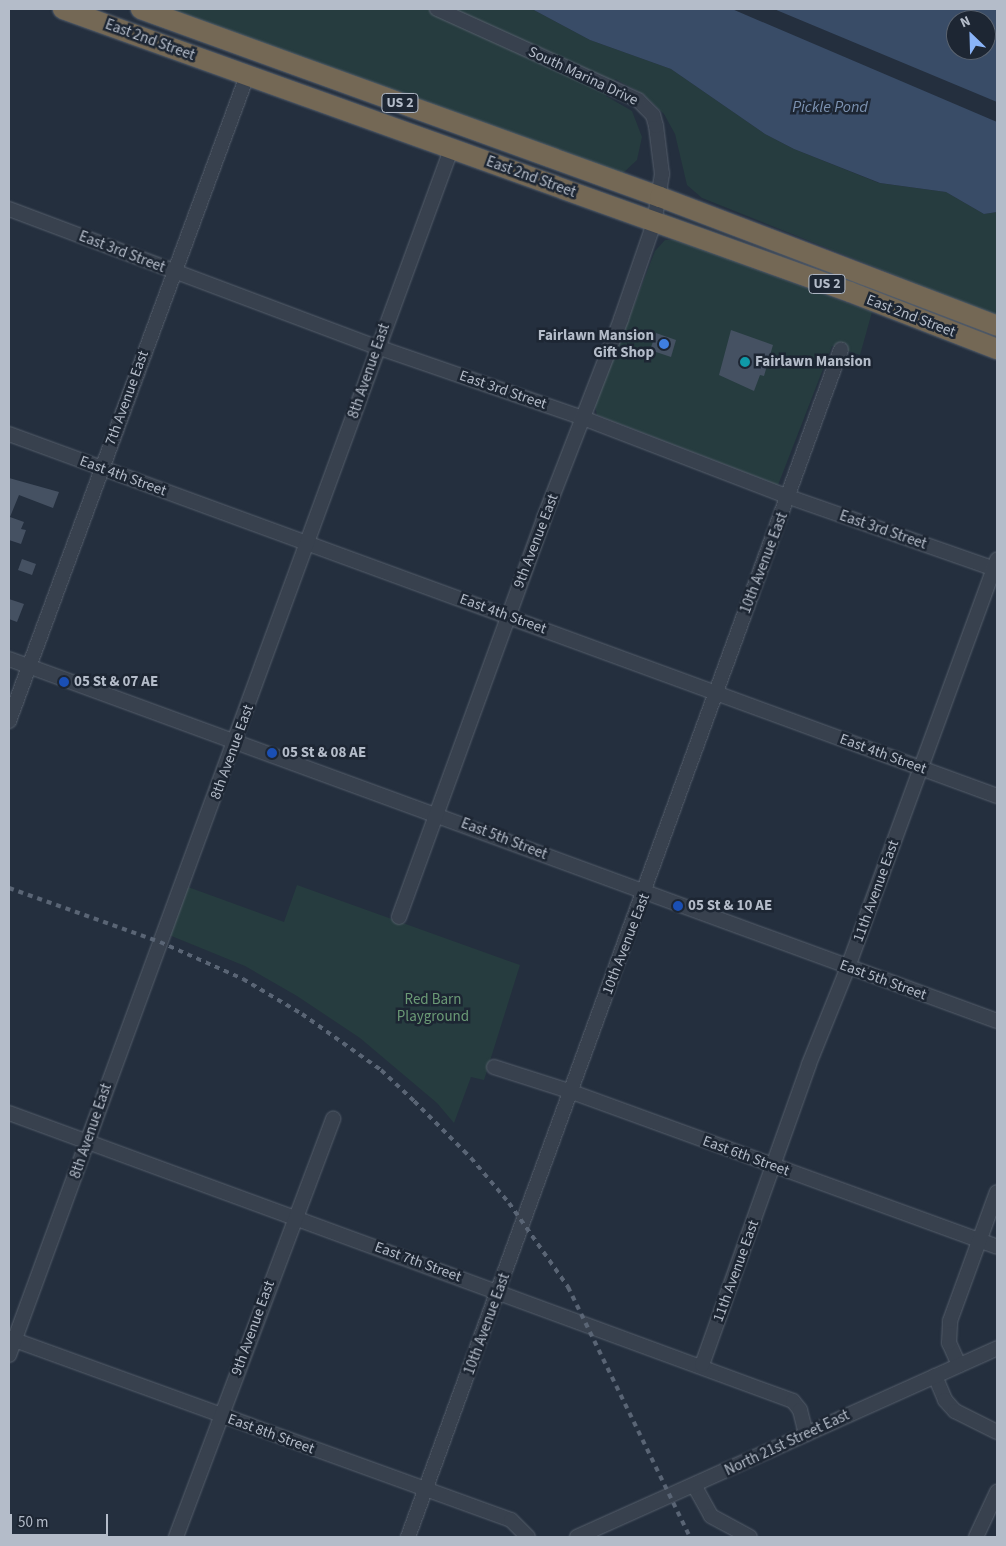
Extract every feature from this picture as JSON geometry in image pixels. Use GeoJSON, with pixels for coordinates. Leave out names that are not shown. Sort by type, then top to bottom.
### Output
{"type":"FeatureCollection","features":[{"type":"Feature","properties":{"kind":"highway","name":"East 2nd Street"},"geometry":{"type":"LineString","coordinates":[[63,9],[850,292],[997,349]]}},
{"type":"Feature","properties":{"kind":"highway","name":"East 2nd Street"},"geometry":{"type":"LineString","coordinates":[[141,9],[660,197],[997,326]]}},
{"type":"Feature","properties":{"kind":"street","name":"South Marina Drive"},"geometry":{"type":"LineString","coordinates":[[437,9],[638,100],[653,115],[659,136],[662,165],[660,197],[654,223]]}},
{"type":"Feature","properties":{"kind":"street","name":"7th Avenue East"},"geometry":{"type":"LineString","coordinates":[[9,721],[173,271],[247,76]]}},
{"type":"Feature","properties":{"kind":"street","name":"8th Avenue East"},"geometry":{"type":"LineString","coordinates":[[9,1355],[11,1339],[89,1142],[121,1042],[236,743],[377,347],[452,148]]}},
{"type":"Feature","properties":{"kind":"street","name":"East 3rd Street"},"geometry":{"type":"LineString","coordinates":[[9,209],[377,347],[584,418],[789,497],[996,566]]}},
{"type":"Feature","properties":{"kind":"street","name":"9th Avenue East"},"geometry":{"type":"LineString","coordinates":[[399,917],[435,813],[508,615],[584,418],[654,223]]}},
{"type":"Feature","properties":{"kind":"street","name":"10th Avenue East"},"geometry":{"type":"LineString","coordinates":[[408,1537],[645,893],[715,693],[789,497],[841,349]]}},
{"type":"Feature","properties":{"kind":"street","name":"East 4th Street"},"geometry":{"type":"LineString","coordinates":[[9,434],[306,544],[508,615],[997,796]]}},
{"type":"Feature","properties":{"kind":"street","name":"11th Avenue East"},"geometry":{"type":"LineString","coordinates":[[702,1364],[920,767],[996,566]]}},
{"type":"Feature","properties":{"kind":"street","name":"East 5th Street"},"geometry":{"type":"LineString","coordinates":[[9,659],[236,743],[435,813],[645,893],[997,1022]]}},
{"type":"Feature","properties":{"kind":"street","name":"East 6th Street"},"geometry":{"type":"LineString","coordinates":[[494,1067],[572,1092],[997,1247]]}},
{"type":"Feature","properties":{"kind":"street","name":"East 7th Street"},"geometry":{"type":"LineString","coordinates":[[9,1112],[702,1364],[794,1400],[800,1410],[806,1434]]}},
{"type":"Feature","properties":{"kind":"street","name":"9th Avenue East"},"geometry":{"type":"LineString","coordinates":[[176,1537],[333,1119]]}},
{"type":"Feature","properties":{"kind":"street"},"geometry":{"type":"LineString","coordinates":[[959,1365],[950,1344],[950,1321],[997,1192]]}},
{"type":"Feature","properties":{"kind":"street","name":"East 8th Street"},"geometry":{"type":"LineString","coordinates":[[11,1339],[510,1520],[528,1537]]}},
{"type":"Feature","properties":{"kind":"street","name":"North 21st Street East"},"geometry":{"type":"LineString","coordinates":[[576,1537],[599,1533],[694,1485],[997,1348]]}},
{"type":"Feature","properties":{"kind":"street"},"geometry":{"type":"LineString","coordinates":[[935,1376],[945,1400],[955,1411],[997,1432]]}},
{"type":"Feature","properties":{"kind":"street"},"geometry":{"type":"LineString","coordinates":[[694,1485],[711,1516],[750,1537]]}},
{"type":"Feature","properties":{"kind":"street"},"geometry":{"type":"LineString","coordinates":[[976,1537],[997,1492]]}},
{"type":"Feature","properties":{"kind":"green space"},"geometry":{"type":"Polygon","coordinates":[[[158,9],[532,9],[590,40],[671,69],[765,134],[794,149],[879,183],[946,192],[984,214],[997,212],[997,316],[702,198],[687,185],[675,134],[664,114],[643,94],[615,79],[606,96],[632,111],[642,137],[637,160],[622,174],[158,9]]]}},
{"type":"Feature","properties":{"kind":"green space"},"geometry":{"type":"Polygon","coordinates":[[[665,240],[675,240],[872,312],[860,355],[832,346],[778,485],[597,415],[595,406],[655,251],[665,240]]]}},
{"type":"Feature","properties":{"kind":"green space","name":"Red Barn Playground"},"geometry":{"type":"Polygon","coordinates":[[[297,885],[520,965],[484,1080],[471,1077],[454,1123],[437,1103],[360,1038],[297,996],[245,966],[169,935],[188,887],[284,922],[297,885]]]}},
{"type":"Feature","properties":{"kind":"water","name":"Pickle Pond"},"geometry":{"type":"Polygon","coordinates":[[[532,9],[732,9],[997,122],[997,212],[984,214],[946,192],[880,183],[794,149],[765,134],[671,69],[590,40],[532,9]]]}},
{"type":"Feature","properties":{"kind":"water"},"geometry":{"type":"Polygon","coordinates":[[[774,9],[997,9],[997,102],[774,9]]]}},
{"type":"Feature","properties":{"kind":"building","name":"Fairlawn Mansion"},"geometry":{"type":"Polygon","coordinates":[[[731,330],[773,345],[764,376],[760,375],[754,391],[719,375],[731,330]]]}},
{"type":"Feature","properties":{"kind":"building","name":"Fairlawn Mansion Gift Shop"},"geometry":{"type":"Polygon","coordinates":[[[656,333],[676,340],[671,357],[650,350],[656,333]]]}},
{"type":"Feature","properties":{"kind":"building"},"geometry":{"type":"Polygon","coordinates":[[[9,478],[59,492],[53,508],[19,495],[10,517],[24,522],[21,529],[26,530],[21,544],[9,540],[9,478]]]}},
{"type":"Feature","properties":{"kind":"building"},"geometry":{"type":"Polygon","coordinates":[[[22,559],[36,564],[32,575],[18,570],[22,559]]]}},
{"type":"Feature","properties":{"kind":"building"},"geometry":{"type":"Polygon","coordinates":[[[9,599],[24,604],[17,622],[9,619],[9,599]]]}},
{"type":"Feature","properties":{"kind":"railway"},"geometry":{"type":"LineString","coordinates":[[9,888],[160,942],[243,979],[302,1014],[381,1070],[414,1101],[471,1158],[509,1203],[568,1287],[690,1537]]}},
{"type":"Feature","properties":{"kind":"place","name":"Fairlawn Mansion Gift Shop"},"geometry":{"type":"Point","coordinates":[664,344]}},
{"type":"Feature","properties":{"kind":"place","name":"Fairlawn Mansion"},"geometry":{"type":"Point","coordinates":[745,362]}},
{"type":"Feature","properties":{"kind":"place","name":"05 St & 07 AE"},"geometry":{"type":"Point","coordinates":[64,682]}},
{"type":"Feature","properties":{"kind":"place","name":"05 St & 08 AE"},"geometry":{"type":"Point","coordinates":[272,753]}},
{"type":"Feature","properties":{"kind":"place","name":"05 St & 10 AE"},"geometry":{"type":"Point","coordinates":[678,906]}}]}
